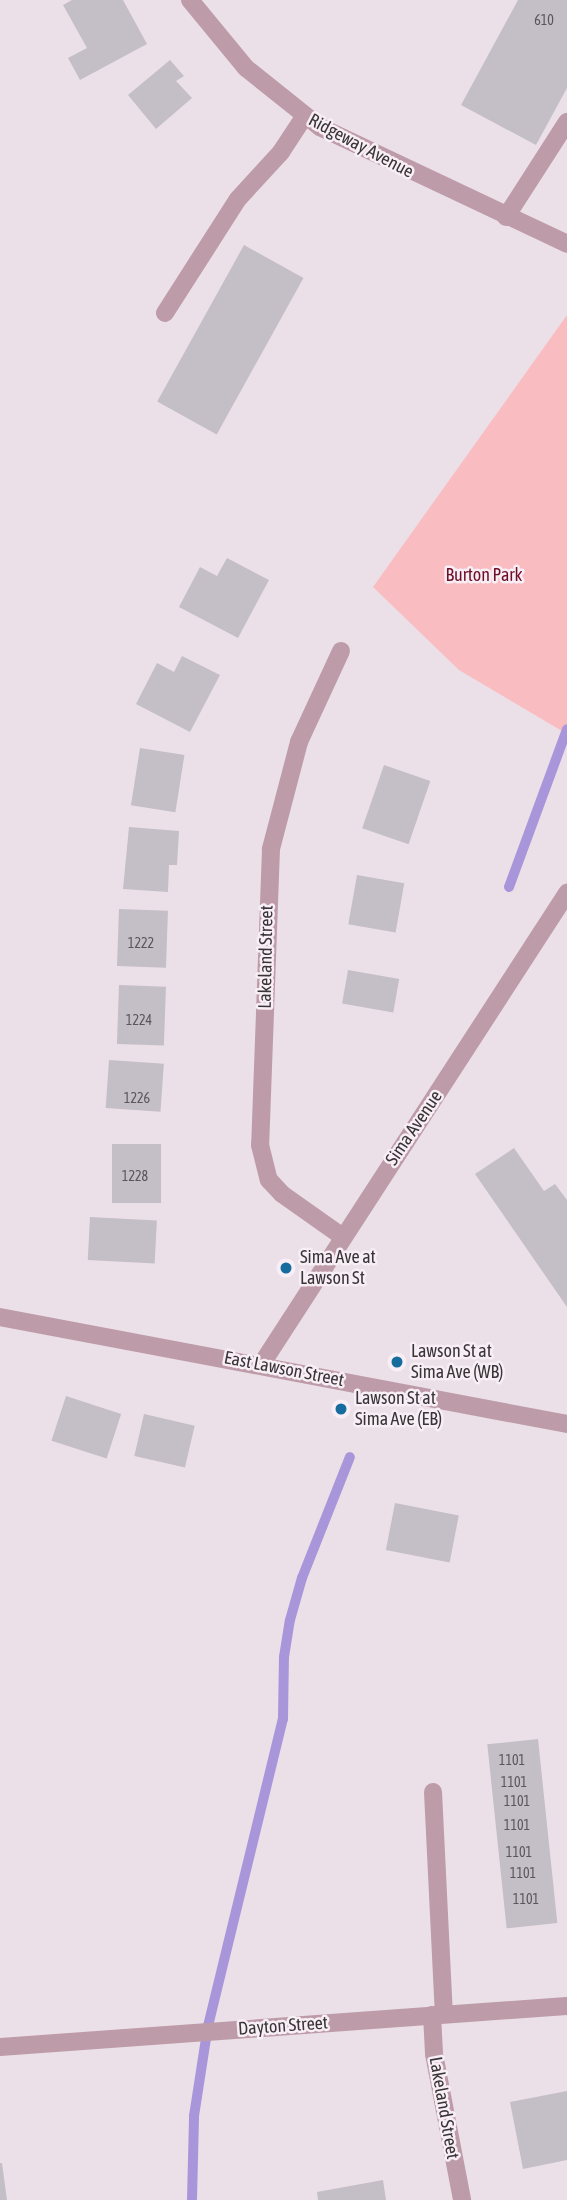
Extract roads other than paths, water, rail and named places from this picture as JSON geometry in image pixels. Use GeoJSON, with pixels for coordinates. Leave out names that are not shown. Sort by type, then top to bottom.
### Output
{"type":"FeatureCollection","features":[{"type":"Feature","properties":{"kind":"street","name":"Ridgeway Avenue"},"geometry":{"type":"LineString","coordinates":[[190,0],[246,68],[304,117],[375,156],[567,244]]}},
{"type":"Feature","properties":{"kind":"street"},"geometry":{"type":"LineString","coordinates":[[165,313],[238,199],[281,152],[304,117]]}},
{"type":"Feature","properties":{"kind":"street"},"geometry":{"type":"LineString","coordinates":[[506,217],[567,122]]}},
{"type":"Feature","properties":{"kind":"street","name":"Lakeland Street"},"geometry":{"type":"LineString","coordinates":[[341,651],[299,742],[271,849],[260,1145],[269,1180],[282,1194],[343,1237]]}},
{"type":"Feature","properties":{"kind":"street","name":"Sima Avenue"},"geometry":{"type":"LineString","coordinates":[[261,1365],[567,892]]}},
{"type":"Feature","properties":{"kind":"street","name":"East Lawson Street"},"geometry":{"type":"LineString","coordinates":[[0,1317],[567,1424]]}},
{"type":"Feature","properties":{"kind":"street","name":"Lakeland Street"},"geometry":{"type":"LineString","coordinates":[[433,1792],[438,2015],[434,2054],[461,2200]]}},
{"type":"Feature","properties":{"kind":"street","name":"Dayton Street"},"geometry":{"type":"LineString","coordinates":[[0,2047],[567,2006]]}},
{"type":"Feature","properties":{"kind":"waterway"},"geometry":{"type":"LineString","coordinates":[[509,887],[567,729]]}},
{"type":"Feature","properties":{"kind":"waterway"},"geometry":{"type":"LineString","coordinates":[[192,2200],[194,2116],[208,2026],[283,1719],[284,1657],[290,1620],[302,1578],[350,1457]]}},
{"type":"Feature","properties":{"kind":"place","name":"Sima Ave at Lawson St"},"geometry":{"type":"Point","coordinates":[286,1268]}},
{"type":"Feature","properties":{"kind":"place","name":"Lawson St at Sima Ave (WB)"},"geometry":{"type":"Point","coordinates":[397,1362]}},
{"type":"Feature","properties":{"kind":"place","name":"Lawson St at Sima Ave (EB)"},"geometry":{"type":"Point","coordinates":[341,1409]}},
{"type":"Feature","properties":{"kind":"park label","name":"Burton Park"},"geometry":{"type":"Point","coordinates":[484,575]}}]}
